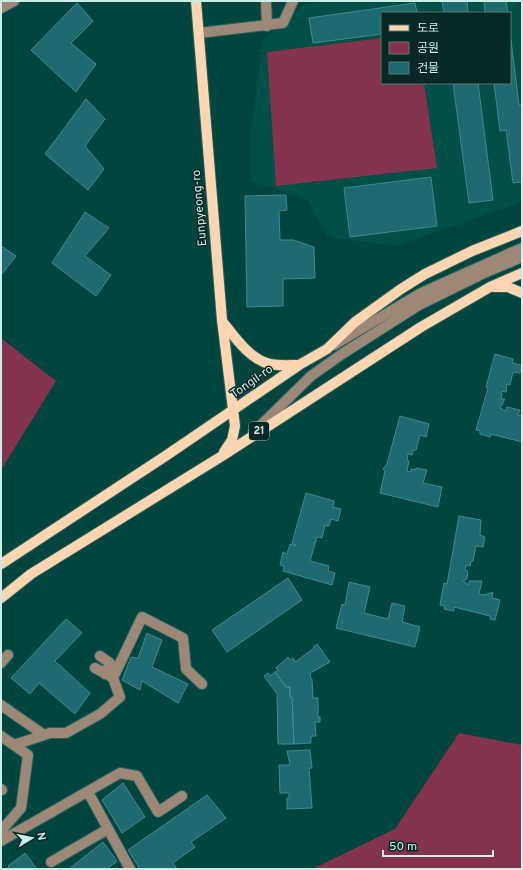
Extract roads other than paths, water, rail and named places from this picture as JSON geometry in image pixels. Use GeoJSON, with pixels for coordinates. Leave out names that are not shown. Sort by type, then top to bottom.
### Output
{"type":"FeatureCollection","features":[{"type":"Feature","properties":{"kind":"main road","name":"Eunpyeong-ro"},"geometry":{"type":"LineString","coordinates":[[196,1],[222,320],[232,412],[235,426],[232,440],[222,456]]}},
{"type":"Feature","properties":{"kind":"main road","name":"Tongil-ro"},"geometry":{"type":"LineString","coordinates":[[1,564],[232,412],[298,365],[327,350],[355,322],[425,274],[472,251],[522,231]]}},
{"type":"Feature","properties":{"kind":"main road","name":"21"},"geometry":{"type":"LineString","coordinates":[[1,598],[31,574],[222,456],[250,436],[421,328],[490,287],[522,273]]}},
{"type":"Feature","properties":{"kind":"main road"},"geometry":{"type":"LineString","coordinates":[[490,287],[508,287],[522,293]]}},
{"type":"Feature","properties":{"kind":"main road"},"geometry":{"type":"LineString","coordinates":[[222,320],[237,341],[257,358],[270,364],[298,365]]}},
{"type":"Feature","properties":{"kind":"street"},"geometry":{"type":"LineString","coordinates":[[1,8],[14,1]]}},
{"type":"Feature","properties":{"kind":"street"},"geometry":{"type":"LineString","coordinates":[[266,1],[267,26]]}},
{"type":"Feature","properties":{"kind":"street"},"geometry":{"type":"LineString","coordinates":[[198,33],[267,26],[282,23],[293,1]]}},
{"type":"Feature","properties":{"kind":"street"},"geometry":{"type":"LineString","coordinates":[[327,350],[421,293],[522,248]]}},
{"type":"Feature","properties":{"kind":"street"},"geometry":{"type":"LineString","coordinates":[[250,436],[311,376],[342,354],[419,305],[482,274],[522,257]]}},
{"type":"Feature","properties":{"kind":"street"},"geometry":{"type":"LineString","coordinates":[[109,676],[142,617],[183,638],[186,669],[202,684]]}},
{"type":"Feature","properties":{"kind":"street"},"geometry":{"type":"LineString","coordinates":[[1,663],[8,655]]}},
{"type":"Feature","properties":{"kind":"street"},"geometry":{"type":"LineString","coordinates":[[14,745],[50,733],[66,733],[100,714],[120,697],[109,676],[110,663],[100,656]]}},
{"type":"Feature","properties":{"kind":"street"},"geometry":{"type":"LineString","coordinates":[[95,668],[109,676]]}},
{"type":"Feature","properties":{"kind":"street"},"geometry":{"type":"LineString","coordinates":[[1,705],[44,735]]}},
{"type":"Feature","properties":{"kind":"street"},"geometry":{"type":"LineString","coordinates":[[1,736],[28,755],[21,808],[1,830]]}},
{"type":"Feature","properties":{"kind":"street"},"geometry":{"type":"LineString","coordinates":[[1,841],[120,773],[137,776],[158,812],[182,796]]}},
{"type":"Feature","properties":{"kind":"street"},"geometry":{"type":"LineString","coordinates":[[88,792],[130,869]]}},
{"type":"Feature","properties":{"kind":"street"},"geometry":{"type":"LineString","coordinates":[[51,862],[108,829]]}}]}
